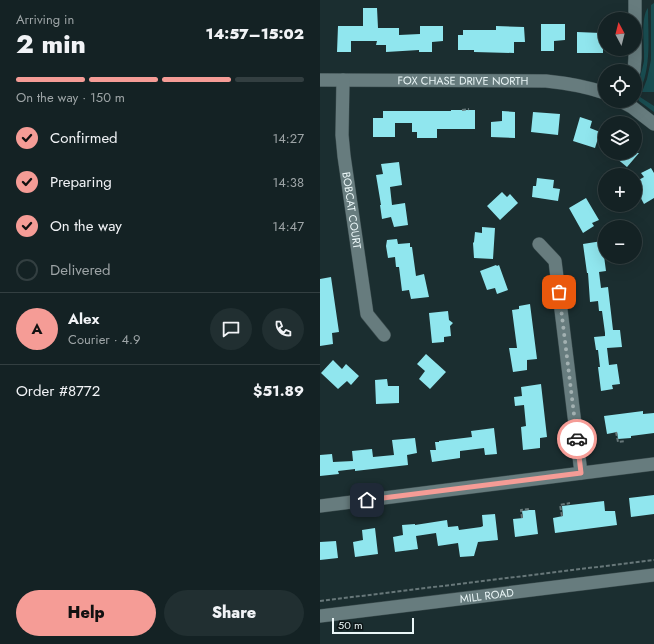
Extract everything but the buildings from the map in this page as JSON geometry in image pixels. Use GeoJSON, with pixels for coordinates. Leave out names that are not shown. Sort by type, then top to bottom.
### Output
{"type":"FeatureCollection","features":[{"type":"Feature","properties":{"kind":"street"},"geometry":{"type":"LineString","coordinates":[[635,0],[635,64]]}},
{"type":"Feature","properties":{"kind":"street","name":"FOX CHASE DRIVE NORTH"},"geometry":{"type":"LineString","coordinates":[[320,80],[546,81],[573,84],[598,91]]}},
{"type":"Feature","properties":{"kind":"street","name":"BOBCAT COURT"},"geometry":{"type":"LineString","coordinates":[[343,80],[342,135],[344,156],[367,314],[384,335]]}},
{"type":"Feature","properties":{"kind":"street"},"geometry":{"type":"LineString","coordinates":[[633,108],[654,124]]}},
{"type":"Feature","properties":{"kind":"street"},"geometry":{"type":"LineString","coordinates":[[539,244],[556,261],[581,473]]}},
{"type":"Feature","properties":{"kind":"street"},"geometry":{"type":"LineString","coordinates":[[320,506],[654,464]]}},
{"type":"Feature","properties":{"kind":"street","name":"MILL ROAD"},"geometry":{"type":"LineString","coordinates":[[320,616],[654,575]]}},
{"type":"Feature","properties":{"kind":"path"},"geometry":{"type":"LineString","coordinates":[[462,110],[469,109]]}},
{"type":"Feature","properties":{"kind":"path"},"geometry":{"type":"LineString","coordinates":[[616,432],[618,442],[625,441]]}},
{"type":"Feature","properties":{"kind":"path"},"geometry":{"type":"LineString","coordinates":[[562,516],[560,505],[570,503]]}},
{"type":"Feature","properties":{"kind":"path"},"geometry":{"type":"LineString","coordinates":[[522,518],[521,510],[529,509]]}},
{"type":"Feature","properties":{"kind":"path"},"geometry":{"type":"LineString","coordinates":[[320,601],[654,560]]}},
{"type":"Feature","properties":{"kind":"shaded area"},"geometry":{"type":"Polygon","coordinates":[[[654,3],[654,92],[642,92],[647,79],[651,60],[651,5],[654,3]]]}},
{"type":"Feature","properties":{"kind":"shaded area"},"geometry":{"type":"Polygon","coordinates":[[[648,8],[648,62],[642,86],[642,69],[644,61],[643,25],[648,8]]]}},
{"type":"Feature","properties":{"kind":"shaded area"},"geometry":{"type":"Polygon","coordinates":[[[642,98],[654,106],[654,112],[642,103],[642,98]]]}},
{"type":"Feature","properties":{"kind":"way so far"},"geometry":{"type":"LineString","coordinates":[[559,292],[577,439]]}},
{"type":"Feature","properties":{"kind":"route"},"geometry":{"type":"LineString","coordinates":[[367,500],[581,473],[577,439]]}}]}
